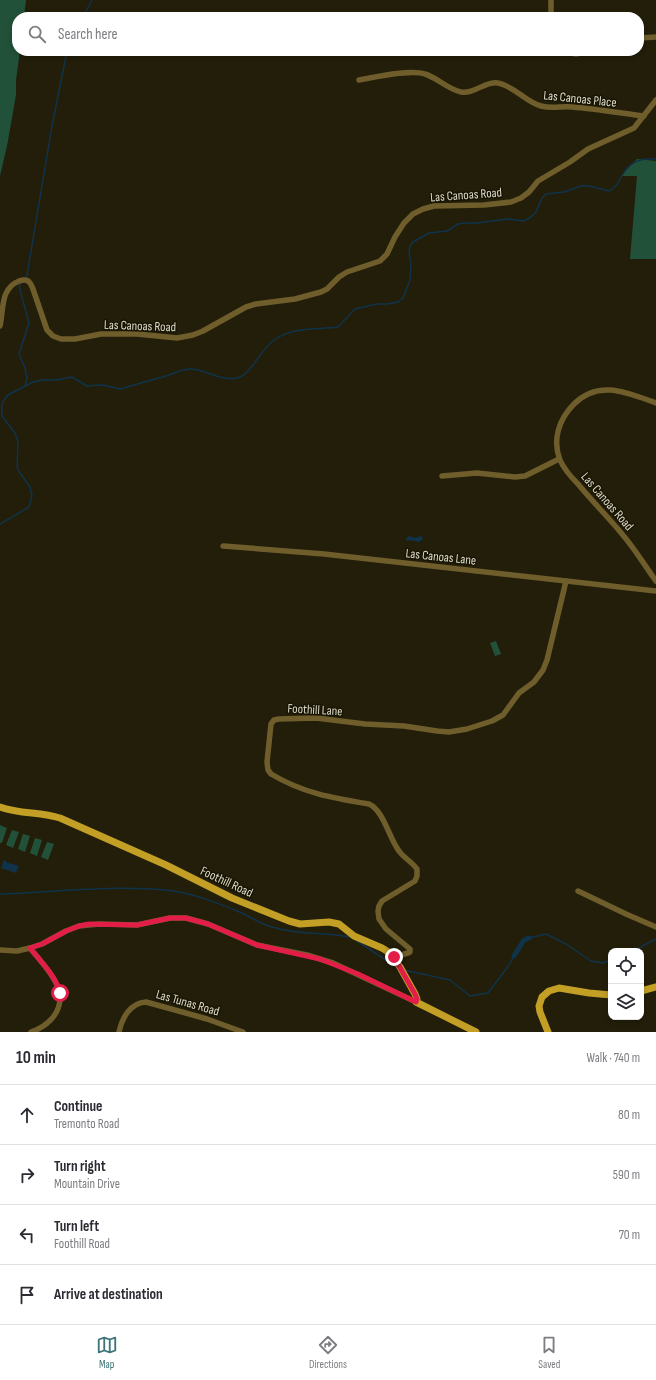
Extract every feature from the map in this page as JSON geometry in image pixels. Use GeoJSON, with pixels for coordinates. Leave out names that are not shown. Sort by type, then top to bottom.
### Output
{"type":"FeatureCollection","features":[{"type":"Feature","properties":{"kind":"main road","name":"Foothill Road"},"geometry":{"type":"LineString","coordinates":[[0,807],[15,812],[45,814],[60,818],[166,865],[232,898],[289,921],[300,924],[329,922],[339,924],[354,936],[382,948],[394,957],[415,994],[417,999],[416,1002]]}},
{"type":"Feature","properties":{"kind":"main road"},"geometry":{"type":"LineString","coordinates":[[644,990],[656,987]]}},
{"type":"Feature","properties":{"kind":"main road"},"geometry":{"type":"LineString","coordinates":[[548,1032],[539,1006],[542,997],[549,991],[559,988],[589,993],[608,994]]}},
{"type":"Feature","properties":{"kind":"main road"},"geometry":{"type":"LineString","coordinates":[[416,1002],[476,1032]]}},
{"type":"Feature","properties":{"kind":"street"},"geometry":{"type":"LineString","coordinates":[[551,0],[551,12]]}},
{"type":"Feature","properties":{"kind":"street"},"geometry":{"type":"LineString","coordinates":[[644,38],[656,37]]}},
{"type":"Feature","properties":{"kind":"street","name":"Las Canoas Place"},"geometry":{"type":"LineString","coordinates":[[359,80],[420,73],[426,74],[460,91],[475,91],[489,84],[496,83],[510,88],[535,103],[546,107],[555,108],[570,106],[644,116]]}},
{"type":"Feature","properties":{"kind":"street","name":"Las Canoas Road"},"geometry":{"type":"LineString","coordinates":[[0,326],[0,311],[6,289],[24,279],[28,280],[33,288],[47,330],[53,336],[61,339],[75,339],[101,334],[137,334],[177,338],[193,335],[203,331],[246,307],[256,304],[295,299],[321,292],[327,289],[339,277],[347,272],[378,262],[387,254],[404,223],[413,214],[434,206],[484,205],[511,202],[521,198],[529,192],[538,181],[574,160],[588,148],[638,125],[656,100]]}},
{"type":"Feature","properties":{"kind":"street"},"geometry":{"type":"LineString","coordinates":[[442,476],[477,473],[515,477],[525,476],[559,459],[557,443],[562,418],[571,407],[584,396],[598,391],[610,390],[629,393],[656,404]]}},
{"type":"Feature","properties":{"kind":"street","name":"Las Canoas Road"},"geometry":{"type":"LineString","coordinates":[[559,459],[566,471],[622,533],[656,581]]}},
{"type":"Feature","properties":{"kind":"street","name":"Las Canoas Lane"},"geometry":{"type":"LineString","coordinates":[[223,546],[285,550],[656,591]]}},
{"type":"Feature","properties":{"kind":"street","name":"Foothill Lane"},"geometry":{"type":"LineString","coordinates":[[394,957],[410,952],[410,948],[393,936],[382,925],[378,914],[379,906],[384,899],[415,881],[418,876],[417,869],[399,852],[376,809],[371,805],[318,795],[271,774],[268,770],[267,762],[271,724],[276,719],[309,718],[449,732],[467,729],[492,721],[503,715],[519,693],[534,682],[543,670],[547,660],[566,581]]}},
{"type":"Feature","properties":{"kind":"street"},"geometry":{"type":"LineString","coordinates":[[578,891],[656,927]]}},
{"type":"Feature","properties":{"kind":"street"},"geometry":{"type":"LineString","coordinates":[[0,950],[17,951],[30,948],[42,944],[66,931],[89,924],[137,925],[170,918],[186,918],[208,924],[257,945],[320,959],[358,974],[416,1002]]}},
{"type":"Feature","properties":{"kind":"street"},"geometry":{"type":"LineString","coordinates":[[30,948],[56,982],[60,998],[58,1010],[51,1021],[40,1029],[31,1032]]}},
{"type":"Feature","properties":{"kind":"street","name":"Las Tunas Road"},"geometry":{"type":"LineString","coordinates":[[119,1032],[129,1010],[137,1004],[146,1002],[207,1019],[242,1032]]}},
{"type":"Feature","properties":{"kind":"green space"},"geometry":{"type":"Polygon","coordinates":[[[0,0],[26,0],[25,12],[12,12],[12,56],[19,56],[16,80],[16,95],[0,176],[0,0]]]}},
{"type":"Feature","properties":{"kind":"green space"},"geometry":{"type":"Polygon","coordinates":[[[637,159],[656,161],[656,259],[630,259],[637,176],[621,176],[637,159]]]}},
{"type":"Feature","properties":{"kind":"green space"},"geometry":{"type":"Polygon","coordinates":[[[496,641],[501,654],[495,656],[490,643],[496,641]]]}},
{"type":"Feature","properties":{"kind":"green space"},"geometry":{"type":"Polygon","coordinates":[[[0,825],[7,828],[2,843],[0,843],[0,825]]]}},
{"type":"Feature","properties":{"kind":"green space"},"geometry":{"type":"Polygon","coordinates":[[[12,830],[19,832],[13,848],[6,845],[12,830]]]}},
{"type":"Feature","properties":{"kind":"green space"},"geometry":{"type":"Polygon","coordinates":[[[23,834],[30,836],[25,852],[18,849],[23,834]]]}},
{"type":"Feature","properties":{"kind":"green space"},"geometry":{"type":"Polygon","coordinates":[[[35,838],[42,840],[37,856],[30,853],[35,838]]]}},
{"type":"Feature","properties":{"kind":"green space"},"geometry":{"type":"Polygon","coordinates":[[[47,842],[54,844],[48,860],[41,857],[47,842]]]}},
{"type":"Feature","properties":{"kind":"water"},"geometry":{"type":"Polygon","coordinates":[[[409,536],[415,538],[421,536],[423,539],[419,542],[410,540],[406,541],[409,536]]]}},
{"type":"Feature","properties":{"kind":"water"},"geometry":{"type":"Polygon","coordinates":[[[4,860],[19,866],[16,873],[1,868],[4,860]]]}},
{"type":"Feature","properties":{"kind":"waterway"},"geometry":{"type":"LineString","coordinates":[[86,12],[92,0]]}},
{"type":"Feature","properties":{"kind":"waterway"},"geometry":{"type":"LineString","coordinates":[[25,279],[27,275],[52,126],[66,56]]}},
{"type":"Feature","properties":{"kind":"waterway"},"geometry":{"type":"LineString","coordinates":[[0,524],[29,507],[32,496],[30,487],[18,470],[18,442],[15,433],[2,416],[2,405],[8,395],[33,382],[72,377],[87,386],[103,385],[120,389],[188,369],[198,370],[226,378],[237,378],[247,372],[268,345],[280,336],[296,331],[338,327],[355,309],[377,304],[398,302],[403,298],[410,280],[410,246],[413,242],[429,233],[447,231],[458,224],[465,223],[507,219],[524,221],[536,212],[542,198],[546,194],[564,192],[581,186],[589,186],[609,191],[616,186],[626,170],[633,163],[646,159],[656,159]]}},
{"type":"Feature","properties":{"kind":"waterway"},"geometry":{"type":"LineString","coordinates":[[22,282],[19,286],[29,323],[19,354],[25,368],[27,378],[25,386]]}},
{"type":"Feature","properties":{"kind":"waterway"},"geometry":{"type":"LineString","coordinates":[[0,894],[125,888],[166,890],[186,893],[205,899],[281,930],[350,937]]}},
{"type":"Feature","properties":{"kind":"waterway"},"geometry":{"type":"LineString","coordinates":[[529,938],[546,934],[566,944],[591,961],[603,963],[608,961]]}},
{"type":"Feature","properties":{"kind":"waterway"},"geometry":{"type":"LineString","coordinates":[[514,956],[524,940],[529,938]]}},
{"type":"Feature","properties":{"kind":"waterway"},"geometry":{"type":"LineString","coordinates":[[639,948],[656,939]]}},
{"type":"Feature","properties":{"kind":"waterway"},"geometry":{"type":"LineString","coordinates":[[357,941],[395,966]]}},
{"type":"Feature","properties":{"kind":"waterway"},"geometry":{"type":"LineString","coordinates":[[404,970],[450,980],[470,996],[488,993],[514,956]]}},
{"type":"Feature","properties":{"kind":"route"},"geometry":{"type":"LineString","coordinates":[[60,993],[53,977],[30,948],[42,944],[73,928],[89,924],[126,926],[170,918],[186,918],[208,924],[263,947],[320,959],[358,974],[416,1002],[417,999],[415,994],[394,957]]}}]}
